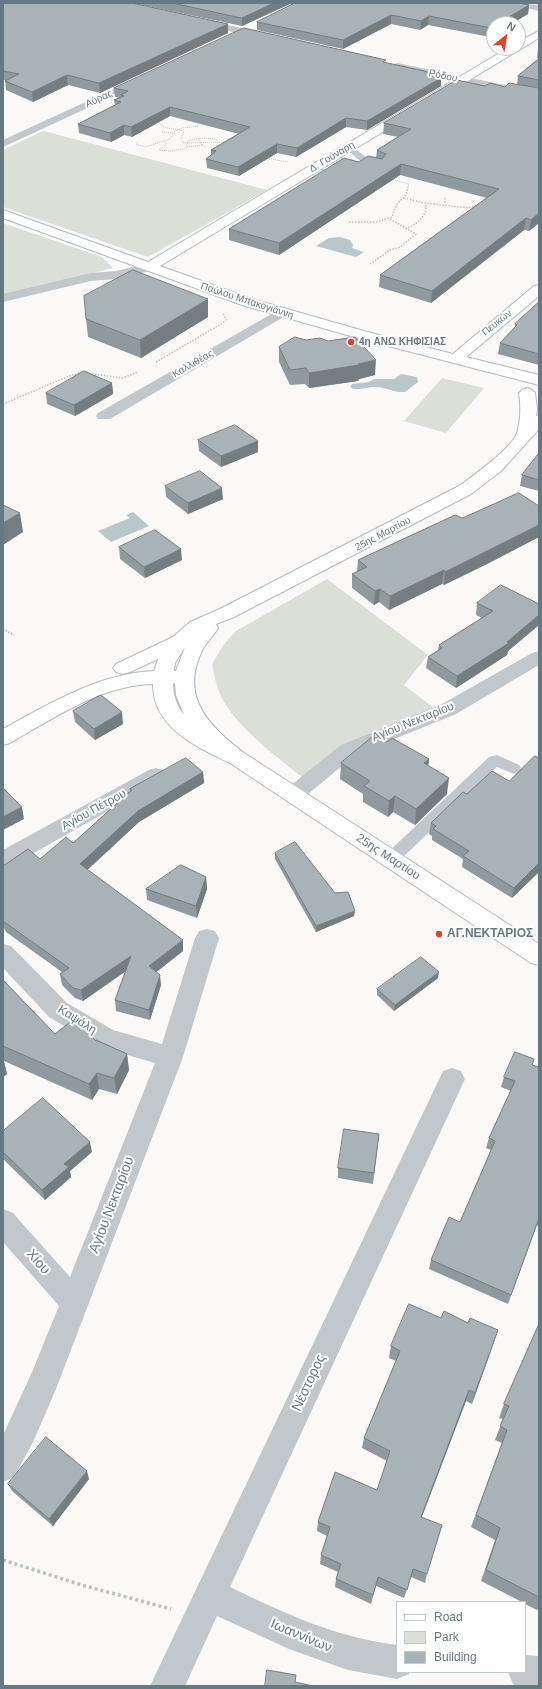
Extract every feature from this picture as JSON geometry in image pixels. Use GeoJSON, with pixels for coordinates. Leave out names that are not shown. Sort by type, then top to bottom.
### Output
{"type":"FeatureCollection","features":[{"type":"Feature","properties":{"kind":"main road"},"geometry":{"type":"LineString","coordinates":[[526,41],[539,34]]}},
{"type":"Feature","properties":{"kind":"main road","name":"Δ. Γούναρη"},"geometry":{"type":"LineString","coordinates":[[149,267],[502,56]]}},
{"type":"Feature","properties":{"kind":"main road","name":"Παύλου Μπακογιάννη"},"geometry":{"type":"LineString","coordinates":[[3,214],[240,300],[497,369],[534,389]]}},
{"type":"Feature","properties":{"kind":"main road","name":"Πευκών"},"geometry":{"type":"LineString","coordinates":[[455,358],[539,289]]}},
{"type":"Feature","properties":{"kind":"main road"},"geometry":{"type":"LineString","coordinates":[[525,435],[534,389]]}},
{"type":"Feature","properties":{"kind":"main road","name":"25ης Μαρτίου"},"geometry":{"type":"LineString","coordinates":[[237,758],[208,745],[184,728],[168,709],[165,701],[163,670],[172,649],[180,640],[194,628],[227,613],[465,490],[495,468],[539,420]]}},
{"type":"Feature","properties":{"kind":"main road","name":"25ης Μαρτίου"},"geometry":{"type":"LineString","coordinates":[[227,613],[204,633],[192,649],[185,670],[186,696],[194,716],[208,734],[237,758],[539,956]]}},
{"type":"Feature","properties":{"kind":"main road"},"geometry":{"type":"LineString","coordinates":[[3,738],[81,695],[124,674],[180,640]]}},
{"type":"Feature","properties":{"kind":"main road"},"geometry":{"type":"LineString","coordinates":[[124,674],[163,670],[185,670]]}},
{"type":"Feature","properties":{"kind":"main road"},"geometry":{"type":"LineString","coordinates":[[124,674],[146,687],[165,701]]}},
{"type":"Feature","properties":{"kind":"street"},"geometry":{"type":"LineString","coordinates":[[518,3],[539,8]]}},
{"type":"Feature","properties":{"kind":"street"},"geometry":{"type":"LineString","coordinates":[[190,20],[281,40]]}},
{"type":"Feature","properties":{"kind":"street"},"geometry":{"type":"LineString","coordinates":[[229,38],[256,25]]}},
{"type":"Feature","properties":{"kind":"street","name":"Ρόδου"},"geometry":{"type":"LineString","coordinates":[[386,63],[462,80],[539,94]]}},
{"type":"Feature","properties":{"kind":"street","name":"Αύρας"},"geometry":{"type":"LineString","coordinates":[[3,144],[151,75]]}},
{"type":"Feature","properties":{"kind":"street"},"geometry":{"type":"LineString","coordinates":[[3,298],[91,277],[116,274],[149,267]]}},
{"type":"Feature","properties":{"kind":"street","name":"Καλλιθέας"},"geometry":{"type":"LineString","coordinates":[[104,416],[282,312]]}},
{"type":"Feature","properties":{"kind":"street","name":"Αγίου Νεκταρίου"},"geometry":{"type":"LineString","coordinates":[[293,795],[348,750],[449,709],[539,657]]}},
{"type":"Feature","properties":{"kind":"street","name":"Αγίου Πέτρου"},"geometry":{"type":"LineString","coordinates":[[3,860],[172,766]]}},
{"type":"Feature","properties":{"kind":"street","name":"Αγίου Νεκταρίου"},"geometry":{"type":"LineString","coordinates":[[3,1466],[23,1429],[45,1378],[170,1057],[207,938]]}},
{"type":"Feature","properties":{"kind":"street","name":"Καψάλη"},"geometry":{"type":"LineString","coordinates":[[3,953],[58,1010],[106,1039],[170,1057]]}},
{"type":"Feature","properties":{"kind":"street","name":"Νέστορος"},"geometry":{"type":"LineString","coordinates":[[167,1686],[452,1079]]}},
{"type":"Feature","properties":{"kind":"street","name":"Χίου"},"geometry":{"type":"LineString","coordinates":[[3,1222],[74,1302]]}},
{"type":"Feature","properties":{"kind":"street","name":"Ιωαννίνων"},"geometry":{"type":"LineString","coordinates":[[205,1605],[352,1656],[396,1662]]}},
{"type":"Feature","properties":{"kind":"street"},"geometry":{"type":"LineString","coordinates":[[526,1672],[539,1673]]}},
{"type":"Feature","properties":{"kind":"lane"},"geometry":{"type":"LineString","coordinates":[[349,147],[368,163],[377,165]]}},
{"type":"Feature","properties":{"kind":"lane"},"geometry":{"type":"LineString","coordinates":[[391,859],[494,761],[497,760],[514,769]]}},
{"type":"Feature","properties":{"kind":"path"},"geometry":{"type":"LineString","coordinates":[[154,119],[158,120],[163,127],[184,131],[181,141],[187,144],[202,145]]}},
{"type":"Feature","properties":{"kind":"path"},"geometry":{"type":"LineString","coordinates":[[162,132],[173,132],[178,129],[199,126]]}},
{"type":"Feature","properties":{"kind":"path"},"geometry":{"type":"LineString","coordinates":[[136,144],[145,147],[170,139],[173,132]]}},
{"type":"Feature","properties":{"kind":"path"},"geometry":{"type":"LineString","coordinates":[[199,138],[205,148]]}},
{"type":"Feature","properties":{"kind":"path"},"geometry":{"type":"LineString","coordinates":[[186,147],[188,141],[199,138],[210,138],[225,143],[233,142]]}},
{"type":"Feature","properties":{"kind":"path"},"geometry":{"type":"LineString","coordinates":[[163,141],[167,144],[159,150],[171,152],[186,147],[219,141]]}},
{"type":"Feature","properties":{"kind":"path"},"geometry":{"type":"LineString","coordinates":[[265,158],[314,168]]}},
{"type":"Feature","properties":{"kind":"path"},"geometry":{"type":"LineString","coordinates":[[377,165],[371,173],[409,184],[406,195],[397,204],[390,219]]}},
{"type":"Feature","properties":{"kind":"path"},"geometry":{"type":"LineString","coordinates":[[403,198],[426,203],[445,204],[469,208],[485,200]]}},
{"type":"Feature","properties":{"kind":"path"},"geometry":{"type":"LineString","coordinates":[[445,198],[445,204]]}},
{"type":"Feature","properties":{"kind":"path"},"geometry":{"type":"LineString","coordinates":[[408,228],[418,223],[428,211],[426,203]]}},
{"type":"Feature","properties":{"kind":"path"},"geometry":{"type":"LineString","coordinates":[[349,222],[377,222],[390,219],[416,234],[400,247],[390,250],[370,264]]}},
{"type":"Feature","properties":{"kind":"path"},"geometry":{"type":"LineString","coordinates":[[150,365],[221,324],[226,320],[222,312]]}},
{"type":"Feature","properties":{"kind":"path"},"geometry":{"type":"LineString","coordinates":[[3,404],[74,375],[90,373],[122,378],[143,369]]}},
{"type":"Feature","properties":{"kind":"path"},"geometry":{"type":"LineString","coordinates":[[3,628],[14,635]]}},
{"type":"Feature","properties":{"kind":"path"},"geometry":{"type":"LineString","coordinates":[[3,1560],[85,1586],[205,1605]]}},
{"type":"Feature","properties":{"kind":"green space"},"geometry":{"type":"Polygon","coordinates":[[[43,131],[267,190],[148,257],[3,207],[3,150],[43,131]]]}},
{"type":"Feature","properties":{"kind":"green space"},"geometry":{"type":"Polygon","coordinates":[[[3,223],[102,257],[113,268],[3,295],[3,223]]]}},
{"type":"Feature","properties":{"kind":"green space"},"geometry":{"type":"Polygon","coordinates":[[[442,378],[484,388],[446,433],[404,421],[442,378]]]}},
{"type":"Feature","properties":{"kind":"green space"},"geometry":{"type":"Polygon","coordinates":[[[327,579],[428,655],[404,685],[434,708],[344,744],[303,778],[267,749],[233,714],[224,702],[218,689],[212,664],[224,644],[236,631],[327,579]]]}},
{"type":"Feature","properties":{"kind":"shaded area"},"geometry":{"type":"Polygon","coordinates":[[[340,237],[350,240],[353,245],[352,248],[364,252],[356,257],[316,246],[329,238],[340,237]]]}},
{"type":"Feature","properties":{"kind":"shaded area"},"geometry":{"type":"Polygon","coordinates":[[[401,374],[417,377],[418,382],[405,392],[397,392],[379,387],[355,389],[350,387],[352,384],[368,382],[375,379],[394,379],[401,374]]]}},
{"type":"Feature","properties":{"kind":"shaded area"},"geometry":{"type":"Polygon","coordinates":[[[133,512],[149,526],[111,542],[98,531],[130,518],[126,515],[133,512]]]}},
{"type":"Feature","properties":{"kind":"building"},"geometry":{"type":"Polygon","coordinates":[[[3,3],[132,3],[228,24],[99,83],[67,75],[32,92],[5,81],[19,74],[3,71],[3,3]]]}},
{"type":"Feature","properties":{"kind":"building"},"geometry":{"type":"Polygon","coordinates":[[[173,3],[274,3],[242,18],[173,3]]]}},
{"type":"Feature","properties":{"kind":"building"},"geometry":{"type":"Polygon","coordinates":[[[295,3],[519,3],[529,5],[510,16],[486,16],[486,27],[429,16],[421,21],[391,15],[343,40],[257,22],[295,3]]]}},
{"type":"Feature","properties":{"kind":"building"},"geometry":{"type":"Polygon","coordinates":[[[244,28],[386,60],[383,62],[424,71],[430,73],[428,75],[441,78],[367,121],[346,118],[297,148],[277,144],[238,167],[206,159],[216,151],[211,150],[250,127],[170,107],[131,127],[124,125],[110,133],[78,124],[121,102],[114,100],[124,96],[121,95],[128,91],[114,88],[244,28]]]}},
{"type":"Feature","properties":{"kind":"building"},"geometry":{"type":"Polygon","coordinates":[[[539,59],[539,80],[518,76],[539,59]]]}},
{"type":"Feature","properties":{"kind":"building"},"geometry":{"type":"Polygon","coordinates":[[[457,80],[485,86],[490,83],[505,87],[509,83],[539,88],[539,213],[531,220],[526,218],[432,291],[380,275],[499,189],[401,164],[279,243],[229,229],[344,158],[359,162],[368,156],[382,159],[386,154],[377,150],[411,129],[384,123],[457,80]]]}},
{"type":"Feature","properties":{"kind":"building"},"geometry":{"type":"Polygon","coordinates":[[[133,270],[208,299],[140,340],[86,319],[84,296],[133,270]]]}},
{"type":"Feature","properties":{"kind":"building"},"geometry":{"type":"Polygon","coordinates":[[[539,302],[539,354],[500,343],[517,325],[515,324],[539,302]]]}},
{"type":"Feature","properties":{"kind":"building"},"geometry":{"type":"Polygon","coordinates":[[[295,337],[306,340],[320,338],[328,341],[355,337],[376,360],[358,364],[359,365],[309,373],[306,368],[290,370],[279,347],[295,337]]]}},
{"type":"Feature","properties":{"kind":"building"},"geometry":{"type":"Polygon","coordinates":[[[84,371],[112,383],[74,405],[46,393],[84,371]]]}},
{"type":"Feature","properties":{"kind":"building"},"geometry":{"type":"Polygon","coordinates":[[[235,425],[258,441],[221,456],[198,440],[235,425]]]}},
{"type":"Feature","properties":{"kind":"building"},"geometry":{"type":"Polygon","coordinates":[[[539,453],[539,480],[522,475],[539,453]]]}},
{"type":"Feature","properties":{"kind":"building"},"geometry":{"type":"Polygon","coordinates":[[[200,471],[222,488],[188,503],[165,486],[200,471]]]}},
{"type":"Feature","properties":{"kind":"building"},"geometry":{"type":"Polygon","coordinates":[[[519,493],[539,506],[539,525],[445,572],[444,570],[390,596],[380,589],[375,591],[352,574],[367,567],[358,560],[455,515],[462,518],[519,493]]]}},
{"type":"Feature","properties":{"kind":"building"},"geometry":{"type":"Polygon","coordinates":[[[3,505],[20,513],[3,523],[3,505]]]}},
{"type":"Feature","properties":{"kind":"building"},"geometry":{"type":"Polygon","coordinates":[[[155,530],[181,549],[144,567],[119,547],[155,530]]]}},
{"type":"Feature","properties":{"kind":"building"},"geometry":{"type":"Polygon","coordinates":[[[501,585],[539,604],[539,615],[507,642],[509,643],[457,676],[428,657],[442,648],[439,645],[493,611],[477,603],[501,585]]]}},
{"type":"Feature","properties":{"kind":"building"},"geometry":{"type":"Polygon","coordinates":[[[101,695],[122,712],[94,729],[73,711],[101,695]]]}},
{"type":"Feature","properties":{"kind":"building"},"geometry":{"type":"Polygon","coordinates":[[[375,735],[387,742],[392,738],[429,759],[424,763],[449,778],[416,809],[395,796],[389,801],[364,786],[370,781],[341,763],[375,735]]]}},
{"type":"Feature","properties":{"kind":"building"},"geometry":{"type":"Polygon","coordinates":[[[535,756],[539,758],[539,863],[514,888],[463,856],[469,851],[433,829],[436,826],[431,823],[463,792],[467,794],[492,771],[509,781],[535,756]]]}},
{"type":"Feature","properties":{"kind":"building"},"geometry":{"type":"Polygon","coordinates":[[[186,758],[203,772],[138,811],[80,864],[183,940],[149,966],[160,975],[149,1010],[115,1000],[131,956],[81,990],[73,988],[60,974],[69,968],[3,921],[3,866],[28,849],[40,859],[66,837],[73,843],[132,790],[130,789],[186,758]]]}},
{"type":"Feature","properties":{"kind":"building"},"geometry":{"type":"Polygon","coordinates":[[[3,788],[22,807],[3,817],[3,788]]]}},
{"type":"Feature","properties":{"kind":"building"},"geometry":{"type":"Polygon","coordinates":[[[295,842],[335,893],[348,892],[355,911],[316,926],[275,853],[295,842]]]}},
{"type":"Feature","properties":{"kind":"building"},"geometry":{"type":"Polygon","coordinates":[[[181,865],[206,877],[196,906],[146,889],[181,865]]]}},
{"type":"Feature","properties":{"kind":"building"},"geometry":{"type":"Polygon","coordinates":[[[421,957],[439,972],[395,1005],[377,989],[421,957]]]}},
{"type":"Feature","properties":{"kind":"building"},"geometry":{"type":"Polygon","coordinates":[[[3,980],[55,1034],[74,1019],[96,1041],[127,1054],[114,1078],[97,1073],[89,1084],[3,1046],[3,980]]]}},
{"type":"Feature","properties":{"kind":"building"},"geometry":{"type":"Polygon","coordinates":[[[515,1052],[534,1059],[532,1065],[539,1067],[539,1218],[511,1295],[431,1260],[449,1217],[460,1222],[495,1141],[489,1138],[515,1081],[504,1077],[515,1052]]]}},
{"type":"Feature","properties":{"kind":"building"},"geometry":{"type":"Polygon","coordinates":[[[43,1098],[90,1142],[64,1164],[69,1167],[42,1190],[3,1152],[3,1131],[43,1098]]]}},
{"type":"Feature","properties":{"kind":"building"},"geometry":{"type":"Polygon","coordinates":[[[344,1129],[379,1134],[374,1173],[338,1168],[344,1129]]]}},
{"type":"Feature","properties":{"kind":"building"},"geometry":{"type":"Polygon","coordinates":[[[409,1304],[441,1318],[444,1311],[468,1323],[470,1318],[498,1330],[475,1393],[469,1390],[421,1517],[442,1525],[427,1574],[413,1569],[407,1590],[378,1577],[373,1595],[336,1579],[341,1564],[321,1555],[330,1527],[318,1522],[335,1472],[377,1490],[390,1451],[364,1438],[400,1351],[391,1346],[409,1304]]]}},
{"type":"Feature","properties":{"kind":"building"},"geometry":{"type":"Polygon","coordinates":[[[539,1324],[539,1597],[486,1570],[500,1528],[476,1515],[507,1430],[500,1426],[509,1406],[504,1404],[539,1324]]]}},
{"type":"Feature","properties":{"kind":"building"},"geometry":{"type":"Polygon","coordinates":[[[46,1437],[87,1471],[49,1519],[8,1484],[46,1437]]]}},
{"type":"Feature","properties":{"kind":"building"},"geometry":{"type":"Polygon","coordinates":[[[267,1670],[296,1675],[295,1682],[313,1686],[265,1686],[267,1670]]]}},
{"type":"Feature","properties":{"kind":"place","name":"4η ΑΝΩ ΚΗΦΙΣΙΑΣ"},"geometry":{"type":"Point","coordinates":[351,342]}},
{"type":"Feature","properties":{"kind":"place","name":"ΑΓ.ΝΕΚΤΑΡΙΟΣ"},"geometry":{"type":"Point","coordinates":[439,934]}}]}
